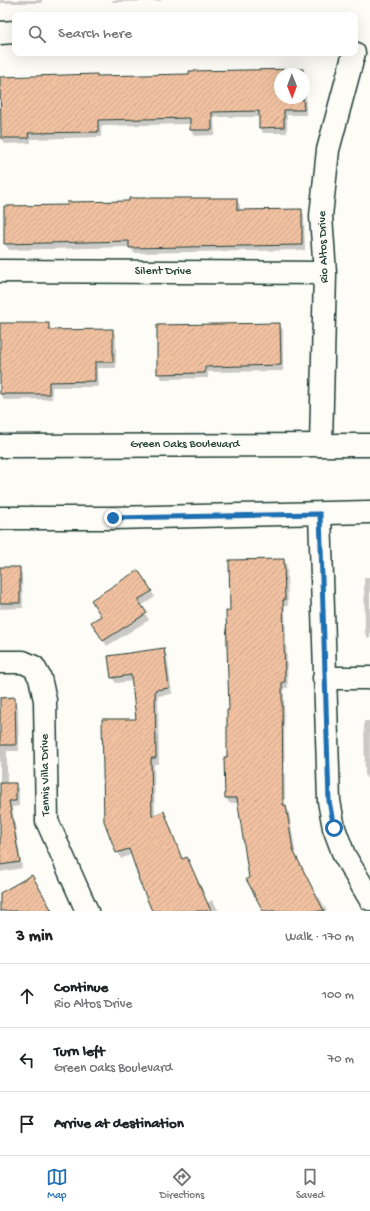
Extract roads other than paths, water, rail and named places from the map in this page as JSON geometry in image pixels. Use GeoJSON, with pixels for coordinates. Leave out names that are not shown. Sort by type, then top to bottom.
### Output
{"type":"FeatureCollection","features":[{"type":"Feature","properties":{"kind":"street"},"geometry":{"type":"LineString","coordinates":[[0,33],[12,32]]}},
{"type":"Feature","properties":{"kind":"street","name":"Rio Altos Drive"},"geometry":{"type":"LineString","coordinates":[[321,445],[326,273],[321,216],[328,150],[353,56]]}},
{"type":"Feature","properties":{"kind":"street","name":"Silent Drive"},"geometry":{"type":"LineString","coordinates":[[0,270],[326,273]]}},
{"type":"Feature","properties":{"kind":"street","name":"Green Oaks Boulevard"},"geometry":{"type":"LineString","coordinates":[[0,446],[370,445]]}},
{"type":"Feature","properties":{"kind":"street"},"geometry":{"type":"LineString","coordinates":[[0,518],[113,518],[370,512]]}},
{"type":"Feature","properties":{"kind":"street"},"geometry":{"type":"LineString","coordinates":[[320,514],[329,801],[334,828],[344,855],[370,900]]}},
{"type":"Feature","properties":{"kind":"street","name":"Tennis Villa Drive"},"geometry":{"type":"LineString","coordinates":[[0,662],[23,662],[34,667],[40,678],[45,700],[47,821],[87,911]]}},
{"type":"Feature","properties":{"kind":"street"},"geometry":{"type":"LineString","coordinates":[[324,678],[370,678]]}}]}
